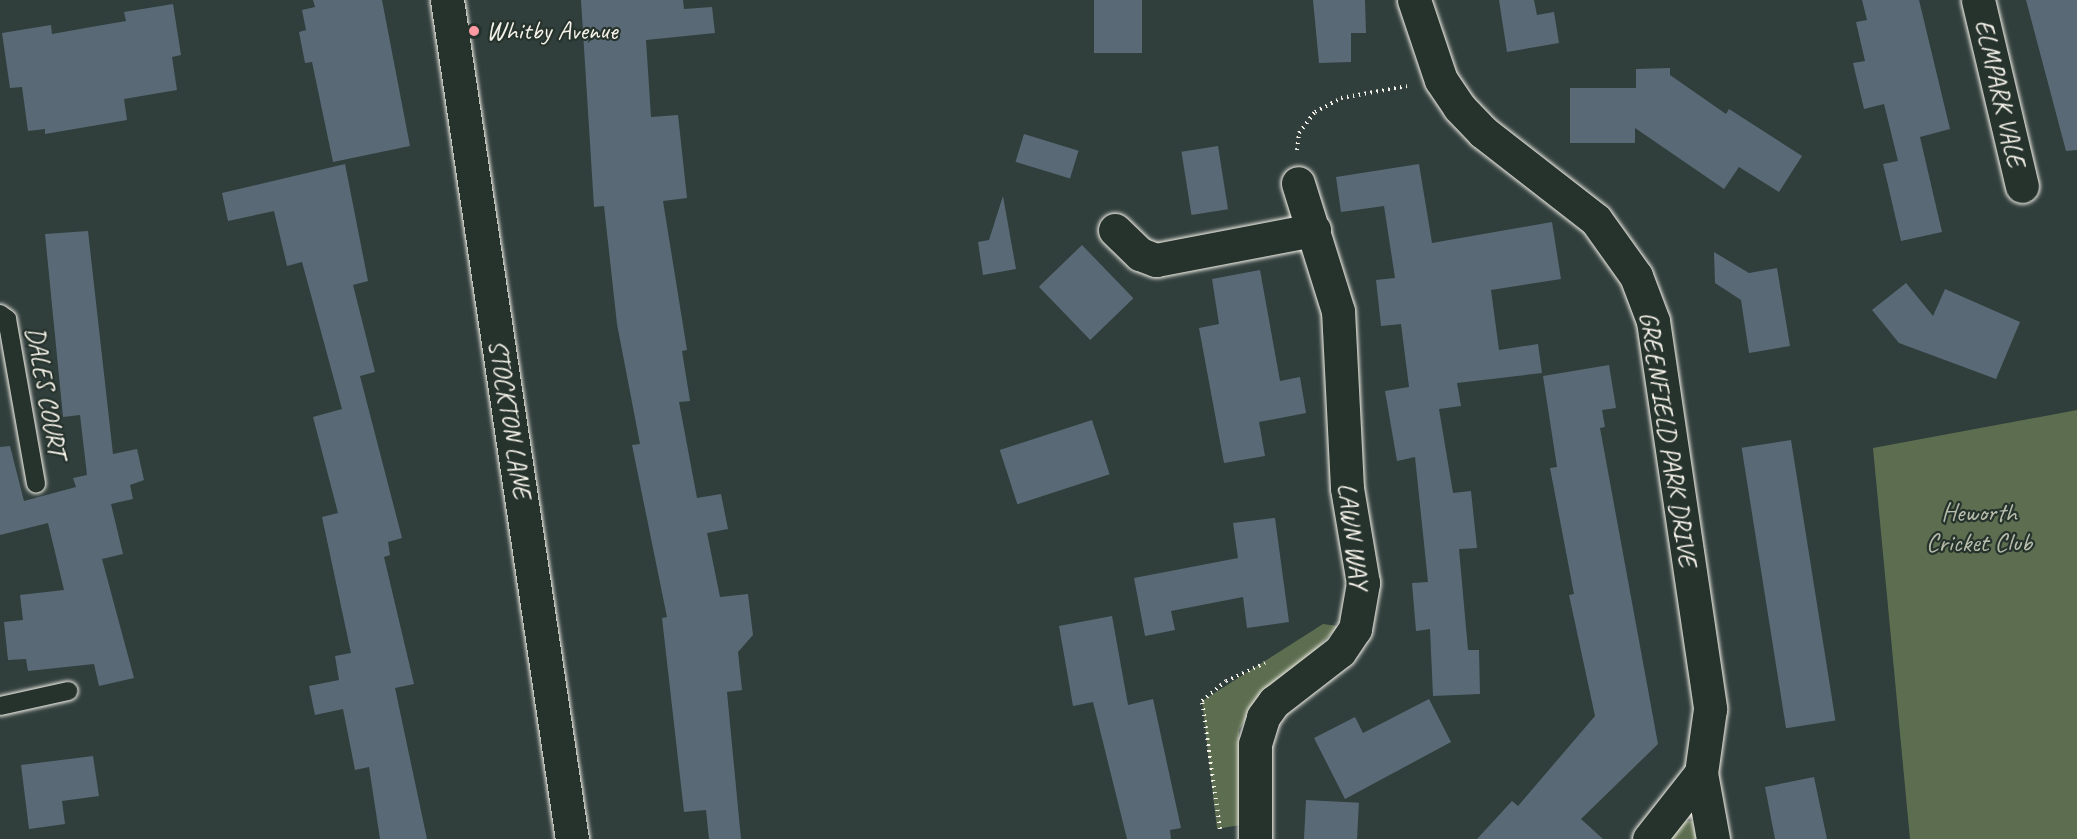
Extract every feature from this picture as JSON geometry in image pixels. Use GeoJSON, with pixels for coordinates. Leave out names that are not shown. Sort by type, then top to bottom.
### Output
{"type":"FeatureCollection","features":[{"type":"Feature","properties":{"kind":"street","name":"STOCKTON LANE"},"geometry":{"type":"LineString","coordinates":[[447,0],[572,839]]}},
{"type":"Feature","properties":{"kind":"street","name":"GREENFIELD PARK DRIVE"},"geometry":{"type":"LineString","coordinates":[[1414,0],[1441,80],[1483,132],[1596,220],[1636,276],[1653,321],[1710,710],[1701,773]]}},
{"type":"Feature","properties":{"kind":"street","name":"ELMPARK VALE"},"geometry":{"type":"LineString","coordinates":[[1978,0],[2022,186]]}},
{"type":"Feature","properties":{"kind":"street","name":"LAWN WAY"},"geometry":{"type":"LineString","coordinates":[[1255,839],[1255,744],[1263,717],[1274,702],[1340,651],[1355,629],[1362,604],[1343,450],[1338,311],[1298,183]]}},
{"type":"Feature","properties":{"kind":"street"},"geometry":{"type":"LineString","coordinates":[[1115,230],[1140,254],[1156,260],[1314,230]]}},
{"type":"Feature","properties":{"kind":"street"},"geometry":{"type":"LineString","coordinates":[[1649,839],[1701,773]]}},
{"type":"Feature","properties":{"kind":"street"},"geometry":{"type":"LineString","coordinates":[[1701,773],[1713,839]]}},
{"type":"Feature","properties":{"kind":"lane","name":"DALES COURT"},"geometry":{"type":"LineString","coordinates":[[0,314],[7,319],[36,483]]}},
{"type":"Feature","properties":{"kind":"lane"},"geometry":{"type":"LineString","coordinates":[[0,706],[68,691]]}},
{"type":"Feature","properties":{"kind":"path"},"geometry":{"type":"LineString","coordinates":[[1298,183],[1299,133],[1315,112],[1341,98],[1441,80]]}},
{"type":"Feature","properties":{"kind":"green space","name":"Heworth Cricket Club"},"geometry":{"type":"Polygon","coordinates":[[[2077,410],[2077,839],[1910,839],[1873,448],[2077,410]]]}},
{"type":"Feature","properties":{"kind":"green space"},"geometry":{"type":"Polygon","coordinates":[[[1323,624],[1338,626],[1309,657],[1259,697],[1239,730],[1240,825],[1217,829],[1202,701],[1323,624]]]}},
{"type":"Feature","properties":{"kind":"green space"},"geometry":{"type":"Polygon","coordinates":[[[1686,821],[1692,821],[1702,839],[1668,839],[1686,821]]]}},
{"type":"Feature","properties":{"kind":"building"},"geometry":{"type":"Polygon","coordinates":[[[313,0],[382,0],[410,146],[333,162],[312,62],[305,63],[299,32],[306,30],[302,10],[315,7],[313,0]]]}},
{"type":"Feature","properties":{"kind":"building"},"geometry":{"type":"Polygon","coordinates":[[[581,0],[683,0],[684,9],[712,7],[715,33],[646,40],[651,117],[678,115],[687,198],[663,201],[687,350],[682,351],[690,401],[679,402],[697,498],[721,494],[728,529],[707,533],[720,597],[748,594],[753,635],[738,652],[742,690],[727,692],[741,839],[709,839],[706,810],[684,812],[662,618],[667,617],[632,445],[640,444],[617,324],[604,206],[594,207],[581,0]]]}},
{"type":"Feature","properties":{"kind":"building"},"geometry":{"type":"Polygon","coordinates":[[[1094,0],[1142,0],[1142,53],[1094,53],[1094,0]]]}},
{"type":"Feature","properties":{"kind":"building"},"geometry":{"type":"Polygon","coordinates":[[[1313,0],[1365,0],[1366,33],[1351,33],[1351,62],[1319,63],[1313,0]]]}},
{"type":"Feature","properties":{"kind":"building"},"geometry":{"type":"Polygon","coordinates":[[[1499,0],[1534,0],[1537,15],[1554,12],[1559,43],[1507,52],[1499,0]]]}},
{"type":"Feature","properties":{"kind":"building"},"geometry":{"type":"Polygon","coordinates":[[[1862,0],[1919,0],[1950,129],[1920,137],[1942,232],[1901,241],[1883,164],[1898,161],[1884,104],[1864,109],[1853,63],[1865,61],[1856,22],[1867,20],[1862,0]]]}},
{"type":"Feature","properties":{"kind":"building"},"geometry":{"type":"Polygon","coordinates":[[[2026,0],[2077,0],[2077,150],[2066,151],[2026,0]]]}},
{"type":"Feature","properties":{"kind":"building"},"geometry":{"type":"Polygon","coordinates":[[[173,4],[181,55],[172,57],[177,90],[124,99],[127,120],[45,134],[45,129],[28,131],[22,87],[10,88],[2,33],[51,25],[52,34],[126,21],[124,12],[173,4]]]}},
{"type":"Feature","properties":{"kind":"building"},"geometry":{"type":"Polygon","coordinates":[[[1670,68],[1670,75],[1726,114],[1729,109],[1802,156],[1779,192],[1739,167],[1724,189],[1635,128],[1635,143],[1570,143],[1570,88],[1636,88],[1636,69],[1670,68]]]}},
{"type":"Feature","properties":{"kind":"building"},"geometry":{"type":"Polygon","coordinates":[[[1024,134],[1079,151],[1070,178],[1016,162],[1024,134]]]}},
{"type":"Feature","properties":{"kind":"building"},"geometry":{"type":"Polygon","coordinates":[[[1218,146],[1228,209],[1191,215],[1181,152],[1218,146]]]}},
{"type":"Feature","properties":{"kind":"building"},"geometry":{"type":"Polygon","coordinates":[[[345,164],[368,281],[353,285],[375,372],[360,376],[402,538],[388,542],[390,555],[384,557],[414,684],[395,688],[427,839],[380,839],[369,767],[355,770],[343,709],[315,715],[309,686],[339,680],[335,656],[351,653],[322,517],[338,513],[313,417],[342,409],[302,262],[287,266],[274,211],[228,221],[222,193],[345,164]]]}},
{"type":"Feature","properties":{"kind":"building"},"geometry":{"type":"Polygon","coordinates":[[[1419,164],[1432,243],[1552,222],[1561,279],[1491,290],[1499,350],[1538,344],[1542,373],[1457,383],[1461,406],[1439,409],[1453,493],[1471,491],[1477,548],[1459,549],[1468,650],[1479,650],[1480,694],[1433,696],[1430,629],[1416,631],[1412,583],[1428,582],[1415,457],[1397,461],[1385,391],[1409,387],[1401,324],[1381,326],[1376,280],[1395,278],[1384,206],[1341,212],[1336,177],[1419,164]]]}},
{"type":"Feature","properties":{"kind":"building"},"geometry":{"type":"Polygon","coordinates":[[[1003,196],[1016,269],[983,275],[978,242],[989,240],[1003,196]]]}},
{"type":"Feature","properties":{"kind":"building"},"geometry":{"type":"Polygon","coordinates":[[[88,231],[113,454],[137,449],[144,480],[130,485],[133,499],[111,504],[123,554],[102,559],[134,678],[99,686],[94,664],[28,671],[26,659],[8,660],[4,622],[23,620],[20,595],[64,590],[48,523],[0,535],[0,447],[10,446],[24,501],[76,487],[73,478],[87,475],[80,415],[63,417],[45,234],[88,231]]]}},
{"type":"Feature","properties":{"kind":"building"},"geometry":{"type":"Polygon","coordinates":[[[1082,245],[1133,298],[1090,340],[1039,287],[1082,245]]]}},
{"type":"Feature","properties":{"kind":"building"},"geometry":{"type":"Polygon","coordinates":[[[1714,252],[1749,273],[1777,268],[1790,346],[1749,353],[1741,300],[1715,283],[1714,252]]]}},
{"type":"Feature","properties":{"kind":"building"},"geometry":{"type":"Polygon","coordinates":[[[1260,270],[1280,381],[1300,377],[1306,413],[1259,422],[1265,456],[1224,463],[1199,328],[1219,324],[1212,279],[1260,270]]]}},
{"type":"Feature","properties":{"kind":"building"},"geometry":{"type":"Polygon","coordinates":[[[1906,283],[1933,316],[1945,289],[2020,322],[1996,379],[1899,343],[1872,310],[1906,283]]]}},
{"type":"Feature","properties":{"kind":"building"},"geometry":{"type":"Polygon","coordinates":[[[1609,365],[1616,408],[1602,410],[1605,427],[1600,428],[1658,744],[1581,819],[1603,839],[1477,839],[1512,801],[1518,806],[1595,716],[1569,595],[1574,594],[1550,468],[1557,467],[1543,376],[1609,365]]]}},
{"type":"Feature","properties":{"kind":"building"},"geometry":{"type":"Polygon","coordinates":[[[1092,420],[1110,474],[1017,504],[1000,450],[1092,420]]]}},
{"type":"Feature","properties":{"kind":"building"},"geometry":{"type":"Polygon","coordinates":[[[1791,440],[1835,721],[1786,728],[1742,448],[1791,440]]]}},
{"type":"Feature","properties":{"kind":"building"},"geometry":{"type":"Polygon","coordinates":[[[1275,518],[1289,622],[1247,628],[1243,597],[1171,611],[1175,630],[1145,636],[1134,578],[1238,558],[1233,523],[1275,518]]]}},
{"type":"Feature","properties":{"kind":"building"},"geometry":{"type":"Polygon","coordinates":[[[1112,616],[1128,705],[1153,699],[1181,828],[1170,830],[1171,839],[1127,839],[1093,702],[1073,706],[1059,626],[1112,616]]]}},
{"type":"Feature","properties":{"kind":"building"},"geometry":{"type":"Polygon","coordinates":[[[1429,699],[1451,742],[1345,799],[1314,738],[1355,717],[1363,733],[1429,699]]]}},
{"type":"Feature","properties":{"kind":"building"},"geometry":{"type":"Polygon","coordinates":[[[93,756],[99,796],[62,801],[65,824],[29,829],[21,765],[93,756]]]}},
{"type":"Feature","properties":{"kind":"building"},"geometry":{"type":"Polygon","coordinates":[[[1814,777],[1827,839],[1775,839],[1765,787],[1814,777]]]}},
{"type":"Feature","properties":{"kind":"building"},"geometry":{"type":"Polygon","coordinates":[[[1306,800],[1359,803],[1357,839],[1304,839],[1306,800]]]}},
{"type":"Feature","properties":{"kind":"place","name":"Whitby Avenue"},"geometry":{"type":"Point","coordinates":[474,31]}}]}
